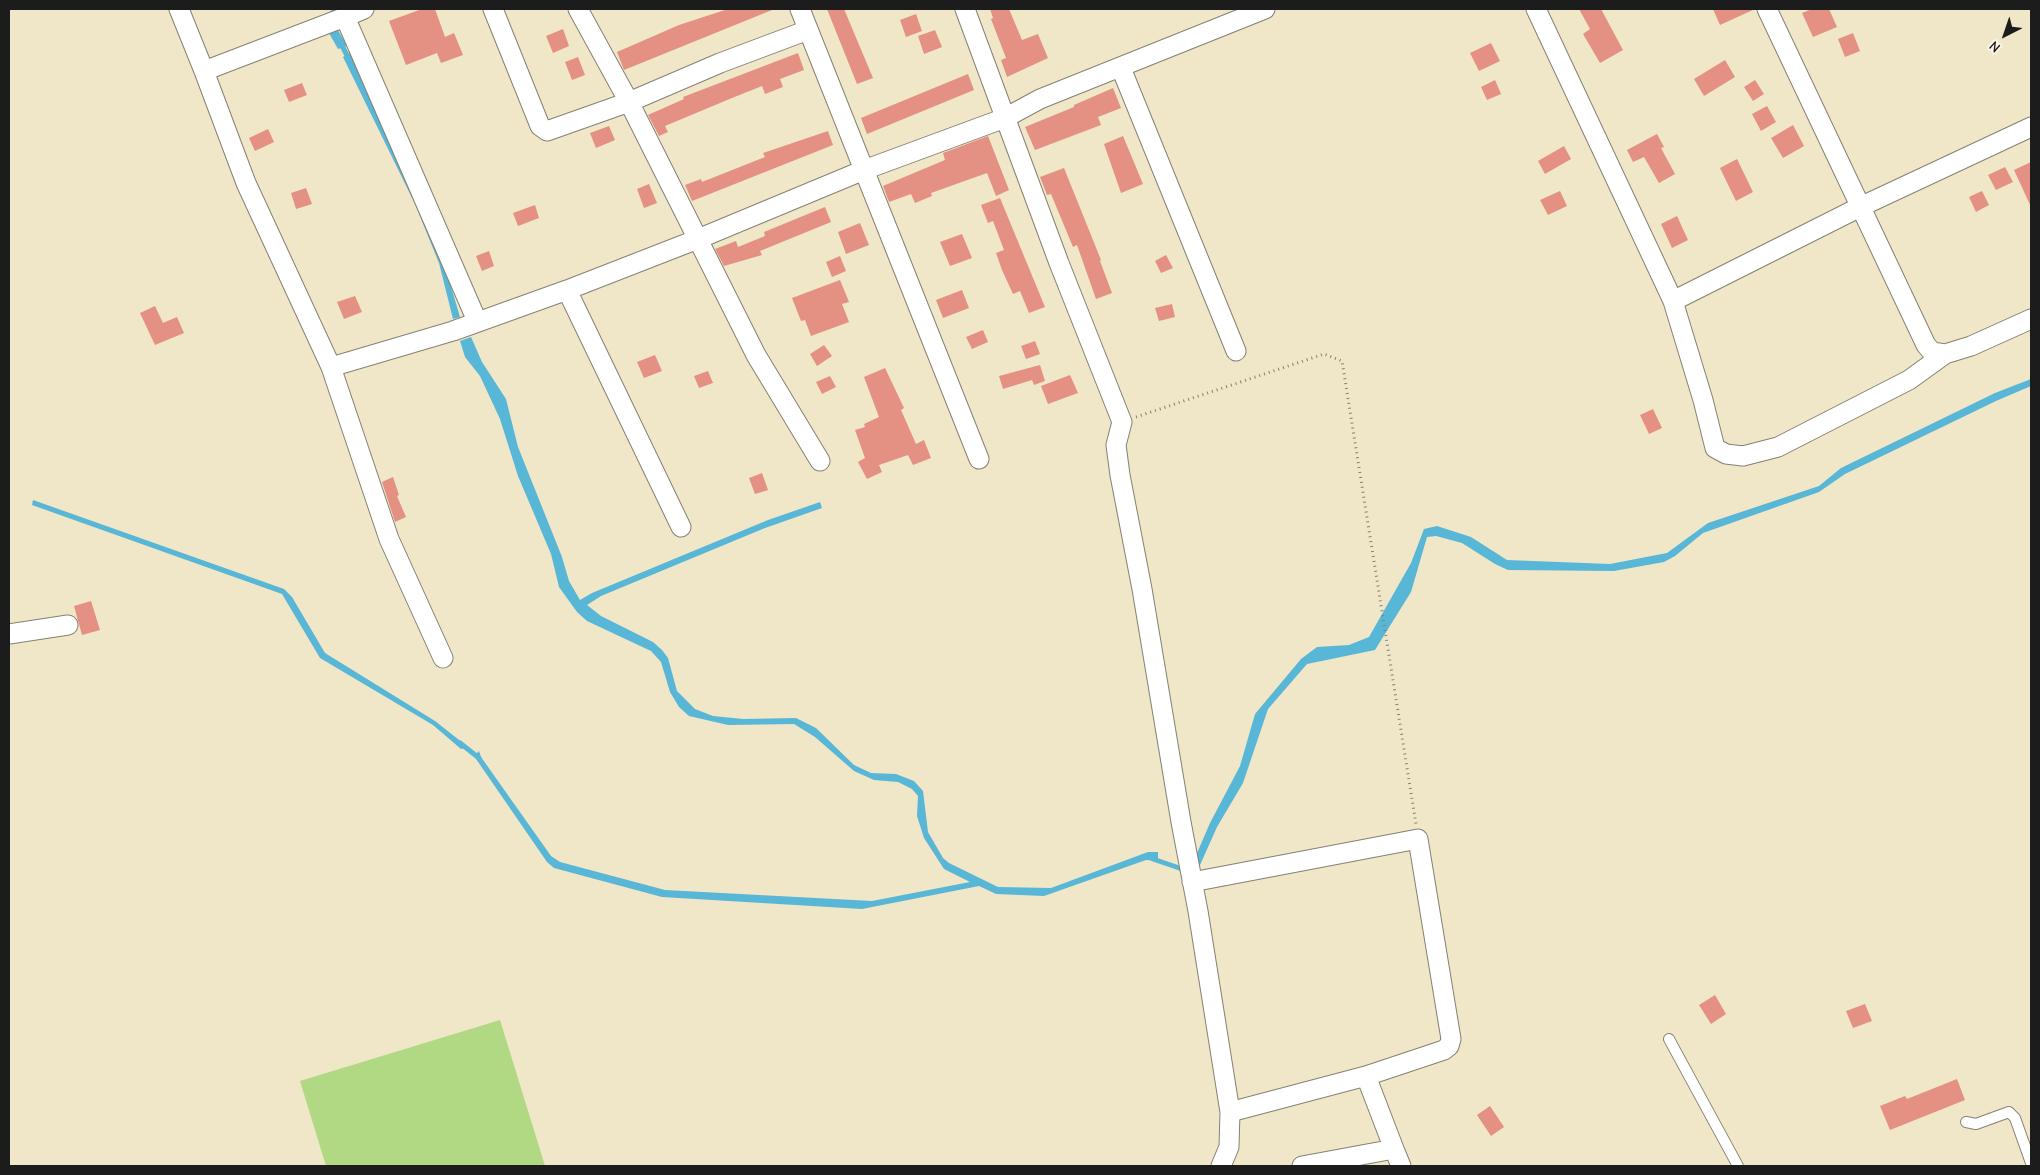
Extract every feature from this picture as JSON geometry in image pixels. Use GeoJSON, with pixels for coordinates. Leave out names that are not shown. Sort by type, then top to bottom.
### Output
{"type":"FeatureCollection","features":[{"type":"Feature","properties":{"kind":"street"},"geometry":{"type":"LineString","coordinates":[[178,9],[204,71],[246,183],[331,367],[389,539],[430,634],[443,658]]}},
{"type":"Feature","properties":{"kind":"street"},"geometry":{"type":"LineString","coordinates":[[204,71],[364,9]]}},
{"type":"Feature","properties":{"kind":"street"},"geometry":{"type":"LineString","coordinates":[[493,9],[540,126],[547,131],[628,102],[720,62],[808,30]]}},
{"type":"Feature","properties":{"kind":"street"},"geometry":{"type":"LineString","coordinates":[[578,9],[628,102],[756,355],[820,461]]}},
{"type":"Feature","properties":{"kind":"street"},"geometry":{"type":"LineString","coordinates":[[800,9],[979,459]]}},
{"type":"Feature","properties":{"kind":"street"},"geometry":{"type":"LineString","coordinates":[[965,9],[1122,422],[1116,445],[1120,475],[1191,876],[1230,1112],[1229,1147],[1221,1166]]}},
{"type":"Feature","properties":{"kind":"street"},"geometry":{"type":"LineString","coordinates":[[1536,9],[1673,301],[1703,400],[1714,448],[1726,454],[1743,456],[1778,447],[1909,380],[1945,354],[1971,346],[2031,319]]}},
{"type":"Feature","properties":{"kind":"street"},"geometry":{"type":"LineString","coordinates":[[1767,9],[1926,345],[1932,352],[1945,354]]}},
{"type":"Feature","properties":{"kind":"street"},"geometry":{"type":"LineString","coordinates":[[331,367],[466,326],[566,290],[698,239],[864,170],[1005,118],[1040,99],[1121,68],[1257,10]]}},
{"type":"Feature","properties":{"kind":"street"},"geometry":{"type":"LineString","coordinates":[[333,22],[466,326]]}},
{"type":"Feature","properties":{"kind":"street"},"geometry":{"type":"LineString","coordinates":[[1121,68],[1236,351]]}},
{"type":"Feature","properties":{"kind":"street"},"geometry":{"type":"LineString","coordinates":[[1673,301],[1860,207],[2031,127]]}},
{"type":"Feature","properties":{"kind":"street"},"geometry":{"type":"LineString","coordinates":[[566,290],[681,527]]}},
{"type":"Feature","properties":{"kind":"street"},"geometry":{"type":"LineString","coordinates":[[9,634],[68,625]]}},
{"type":"Feature","properties":{"kind":"street"},"geometry":{"type":"LineString","coordinates":[[1191,876],[1418,839],[1451,1039],[1449,1046],[1444,1050],[1366,1076],[1230,1112]]}},
{"type":"Feature","properties":{"kind":"street"},"geometry":{"type":"LineString","coordinates":[[1302,1166],[1398,1158],[1366,1076]]}},
{"type":"Feature","properties":{"kind":"lane"},"geometry":{"type":"LineString","coordinates":[[1669,1039],[1738,1166]]}},
{"type":"Feature","properties":{"kind":"lane"},"geometry":{"type":"LineString","coordinates":[[1966,1122],[1976,1124],[2009,1112],[2016,1118],[2031,1163]]}},
{"type":"Feature","properties":{"kind":"path"},"geometry":{"type":"LineString","coordinates":[[1122,422],[1324,354],[1342,361],[1418,839]]}},
{"type":"Feature","properties":{"kind":"green space"},"geometry":{"type":"Polygon","coordinates":[[[500,1020],[545,1166],[326,1166],[300,1081],[500,1020]]]}},
{"type":"Feature","properties":{"kind":"water"},"geometry":{"type":"Polygon","coordinates":[[[332,9],[340,9],[335,25],[347,46],[338,49],[329,33],[326,18],[332,9]]]}},
{"type":"Feature","properties":{"kind":"water"},"geometry":{"type":"Polygon","coordinates":[[[350,53],[419,201],[444,263],[460,317],[453,319],[439,263],[415,204],[343,57],[350,53]]]}},
{"type":"Feature","properties":{"kind":"water"},"geometry":{"type":"Polygon","coordinates":[[[471,337],[482,362],[506,399],[518,447],[562,557],[569,581],[580,600],[592,593],[768,520],[820,502],[822,508],[765,528],[601,596],[587,605],[601,616],[653,642],[662,650],[668,658],[677,691],[695,709],[713,716],[743,719],[796,718],[816,728],[854,765],[871,773],[896,774],[914,781],[923,791],[928,832],[943,858],[949,863],[998,887],[1051,888],[1148,852],[1158,852],[1158,861],[1146,860],[1044,896],[996,894],[979,886],[862,909],[662,897],[554,868],[547,862],[474,756],[479,751],[481,757],[551,856],[560,862],[665,890],[872,901],[970,882],[944,869],[924,838],[917,816],[918,796],[912,789],[898,782],[874,780],[854,771],[815,737],[794,724],[728,725],[689,716],[679,707],[670,692],[661,662],[651,651],[587,621],[577,612],[559,587],[551,554],[518,476],[500,419],[480,376],[465,357],[460,341],[471,337]]]}},
{"type":"Feature","properties":{"kind":"water"},"geometry":{"type":"Polygon","coordinates":[[[2031,379],[2031,386],[1845,474],[1819,492],[1703,533],[1675,556],[1664,562],[1614,571],[1508,570],[1462,543],[1436,536],[1427,537],[1411,592],[1375,650],[1307,664],[1268,709],[1243,783],[1217,827],[1196,874],[1191,867],[1210,823],[1240,766],[1255,714],[1301,659],[1317,647],[1349,645],[1369,637],[1411,563],[1424,529],[1437,526],[1471,537],[1507,560],[1610,564],[1667,553],[1708,523],[1819,486],[1841,468],[1995,393],[2031,379]]]}},
{"type":"Feature","properties":{"kind":"water"},"geometry":{"type":"Polygon","coordinates":[[[33,500],[284,589],[292,597],[325,653],[435,721],[468,747],[461,749],[433,725],[320,658],[282,594],[32,505],[33,500]]]}},
{"type":"Feature","properties":{"kind":"building"},"geometry":{"type":"Polygon","coordinates":[[[422,9],[435,9],[445,37],[454,33],[463,55],[441,63],[437,53],[406,65],[389,21],[422,9]]]}},
{"type":"Feature","properties":{"kind":"building"},"geometry":{"type":"Polygon","coordinates":[[[728,9],[772,10],[624,70],[617,52],[679,25],[728,9]]]}},
{"type":"Feature","properties":{"kind":"building"},"geometry":{"type":"Polygon","coordinates":[[[827,9],[844,9],[873,78],[857,84],[827,9]]]}},
{"type":"Feature","properties":{"kind":"building"},"geometry":{"type":"Polygon","coordinates":[[[990,9],[1009,9],[1022,40],[1038,34],[1048,58],[1007,77],[1001,60],[1006,58],[991,19],[993,18],[990,9]]]}},
{"type":"Feature","properties":{"kind":"building"},"geometry":{"type":"Polygon","coordinates":[[[1579,9],[1601,9],[1623,50],[1600,63],[1583,34],[1590,29],[1579,9]]]}},
{"type":"Feature","properties":{"kind":"building"},"geometry":{"type":"Polygon","coordinates":[[[1713,9],[1755,9],[1720,25],[1713,9]]]}},
{"type":"Feature","properties":{"kind":"building"},"geometry":{"type":"Polygon","coordinates":[[[1812,9],[1829,9],[1837,27],[1813,37],[1802,13],[1812,9]]]}},
{"type":"Feature","properties":{"kind":"building"},"geometry":{"type":"Polygon","coordinates":[[[916,14],[922,31],[906,37],[900,20],[916,14]]]}},
{"type":"Feature","properties":{"kind":"building"},"geometry":{"type":"Polygon","coordinates":[[[563,29],[569,46],[553,53],[546,36],[563,29]]]}},
{"type":"Feature","properties":{"kind":"building"},"geometry":{"type":"Polygon","coordinates":[[[935,30],[942,47],[924,54],[918,36],[935,30]]]}},
{"type":"Feature","properties":{"kind":"building"},"geometry":{"type":"Polygon","coordinates":[[[1853,33],[1860,51],[1845,57],[1838,39],[1853,33]]]}},
{"type":"Feature","properties":{"kind":"building"},"geometry":{"type":"Polygon","coordinates":[[[1491,43],[1500,61],[1479,71],[1470,53],[1491,43]]]}},
{"type":"Feature","properties":{"kind":"building"},"geometry":{"type":"Polygon","coordinates":[[[798,53],[804,70],[780,79],[783,87],[765,94],[762,86],[665,126],[668,132],[659,136],[648,115],[684,99],[683,97],[798,53]]]}},
{"type":"Feature","properties":{"kind":"building"},"geometry":{"type":"Polygon","coordinates":[[[578,57],[585,75],[572,80],[565,62],[578,57]]]}},
{"type":"Feature","properties":{"kind":"building"},"geometry":{"type":"Polygon","coordinates":[[[1725,60],[1735,77],[1704,96],[1694,79],[1725,60]]]}},
{"type":"Feature","properties":{"kind":"building"},"geometry":{"type":"Polygon","coordinates":[[[968,74],[974,90],[867,134],[861,118],[968,74]]]}},
{"type":"Feature","properties":{"kind":"building"},"geometry":{"type":"Polygon","coordinates":[[[1495,80],[1501,94],[1487,100],[1481,87],[1495,80]]]}},
{"type":"Feature","properties":{"kind":"building"},"geometry":{"type":"Polygon","coordinates":[[[1755,80],[1764,94],[1753,101],[1744,87],[1755,80]]]}},
{"type":"Feature","properties":{"kind":"building"},"geometry":{"type":"Polygon","coordinates":[[[302,83],[307,95],[289,102],[284,90],[302,83]]]}},
{"type":"Feature","properties":{"kind":"building"},"geometry":{"type":"Polygon","coordinates":[[[1113,88],[1121,108],[1098,117],[1101,125],[1035,150],[1025,127],[1074,107],[1074,105],[1113,88]]]}},
{"type":"Feature","properties":{"kind":"building"},"geometry":{"type":"Polygon","coordinates":[[[1767,106],[1776,122],[1761,131],[1752,114],[1767,106]]]}},
{"type":"Feature","properties":{"kind":"building"},"geometry":{"type":"Polygon","coordinates":[[[1793,125],[1804,146],[1783,158],[1771,138],[1793,125]]]}},
{"type":"Feature","properties":{"kind":"building"},"geometry":{"type":"Polygon","coordinates":[[[609,126],[615,140],[596,148],[590,133],[609,126]]]}},
{"type":"Feature","properties":{"kind":"building"},"geometry":{"type":"Polygon","coordinates":[[[268,129],[274,142],[255,151],[249,138],[268,129]]]}},
{"type":"Feature","properties":{"kind":"building"},"geometry":{"type":"Polygon","coordinates":[[[828,131],[833,145],[692,201],[685,185],[701,179],[702,182],[765,157],[763,153],[828,131]]]}},
{"type":"Feature","properties":{"kind":"building"},"geometry":{"type":"Polygon","coordinates":[[[1657,134],[1664,147],[1661,148],[1675,174],[1659,183],[1644,157],[1633,162],[1627,150],[1657,134]]]}},
{"type":"Feature","properties":{"kind":"building"},"geometry":{"type":"Polygon","coordinates":[[[988,136],[1009,190],[996,196],[987,173],[931,193],[932,196],[915,203],[911,194],[889,202],[883,186],[945,160],[943,153],[988,136]]]}},
{"type":"Feature","properties":{"kind":"building"},"geometry":{"type":"Polygon","coordinates":[[[1123,136],[1143,184],[1121,193],[1104,144],[1123,136]]]}},
{"type":"Feature","properties":{"kind":"building"},"geometry":{"type":"Polygon","coordinates":[[[1564,146],[1571,159],[1545,174],[1538,161],[1564,146]]]}},
{"type":"Feature","properties":{"kind":"building"},"geometry":{"type":"Polygon","coordinates":[[[1737,159],[1753,192],[1736,201],[1720,168],[1737,159]]]}},
{"type":"Feature","properties":{"kind":"building"},"geometry":{"type":"Polygon","coordinates":[[[2031,162],[2031,207],[2014,170],[2031,162]]]}},
{"type":"Feature","properties":{"kind":"building"},"geometry":{"type":"Polygon","coordinates":[[[2005,167],[2013,182],[1996,190],[1988,175],[2005,167]]]}},
{"type":"Feature","properties":{"kind":"building"},"geometry":{"type":"Polygon","coordinates":[[[1064,168],[1101,260],[1112,293],[1096,299],[1077,245],[1073,247],[1051,194],[1047,195],[1040,177],[1064,168]]]}},
{"type":"Feature","properties":{"kind":"building"},"geometry":{"type":"Polygon","coordinates":[[[649,184],[657,203],[644,208],[637,189],[649,184]]]}},
{"type":"Feature","properties":{"kind":"building"},"geometry":{"type":"Polygon","coordinates":[[[306,188],[312,204],[296,209],[291,193],[306,188]]]}},
{"type":"Feature","properties":{"kind":"building"},"geometry":{"type":"Polygon","coordinates":[[[1560,191],[1567,206],[1548,215],[1540,200],[1560,191]]]}},
{"type":"Feature","properties":{"kind":"building"},"geometry":{"type":"Polygon","coordinates":[[[1982,191],[1989,205],[1976,212],[1969,197],[1982,191]]]}},
{"type":"Feature","properties":{"kind":"building"},"geometry":{"type":"Polygon","coordinates":[[[1000,198],[1045,307],[1029,313],[1020,291],[1013,294],[1002,270],[996,253],[1004,250],[993,221],[988,223],[981,205],[1000,198]]]}},
{"type":"Feature","properties":{"kind":"building"},"geometry":{"type":"Polygon","coordinates":[[[535,205],[539,218],[518,226],[513,213],[535,205]]]}},
{"type":"Feature","properties":{"kind":"building"},"geometry":{"type":"Polygon","coordinates":[[[825,207],[831,222],[760,251],[762,255],[724,266],[715,249],[736,241],[738,247],[765,236],[764,232],[825,207]]]}},
{"type":"Feature","properties":{"kind":"building"},"geometry":{"type":"Polygon","coordinates":[[[1677,216],[1688,240],[1672,248],[1661,224],[1677,216]]]}},
{"type":"Feature","properties":{"kind":"building"},"geometry":{"type":"Polygon","coordinates":[[[860,223],[869,245],[846,254],[838,232],[860,223]]]}},
{"type":"Feature","properties":{"kind":"building"},"geometry":{"type":"Polygon","coordinates":[[[962,234],[972,258],[950,266],[940,242],[962,234]]]}},
{"type":"Feature","properties":{"kind":"building"},"geometry":{"type":"Polygon","coordinates":[[[489,251],[494,266],[482,271],[476,256],[489,251]]]}},
{"type":"Feature","properties":{"kind":"building"},"geometry":{"type":"Polygon","coordinates":[[[1166,255],[1173,268],[1161,273],[1155,261],[1166,255]]]}},
{"type":"Feature","properties":{"kind":"building"},"geometry":{"type":"Polygon","coordinates":[[[840,256],[846,271],[832,277],[826,262],[840,256]]]}},
{"type":"Feature","properties":{"kind":"building"},"geometry":{"type":"Polygon","coordinates":[[[840,280],[849,302],[842,304],[849,322],[811,336],[805,320],[801,321],[792,298],[840,280]]]}},
{"type":"Feature","properties":{"kind":"building"},"geometry":{"type":"Polygon","coordinates":[[[962,290],[969,308],[943,318],[936,300],[962,290]]]}},
{"type":"Feature","properties":{"kind":"building"},"geometry":{"type":"Polygon","coordinates":[[[355,296],[362,312],[344,319],[337,302],[355,296]]]}},
{"type":"Feature","properties":{"kind":"building"},"geometry":{"type":"Polygon","coordinates":[[[1172,304],[1175,317],[1159,321],[1155,308],[1172,304]]]}},
{"type":"Feature","properties":{"kind":"building"},"geometry":{"type":"Polygon","coordinates":[[[155,306],[163,323],[177,317],[184,333],[155,345],[140,313],[155,306]]]}},
{"type":"Feature","properties":{"kind":"building"},"geometry":{"type":"Polygon","coordinates":[[[983,330],[988,342],[972,349],[966,337],[983,330]]]}},
{"type":"Feature","properties":{"kind":"building"},"geometry":{"type":"Polygon","coordinates":[[[1035,341],[1040,354],[1026,359],[1021,346],[1035,341]]]}},
{"type":"Feature","properties":{"kind":"building"},"geometry":{"type":"Polygon","coordinates":[[[824,345],[832,356],[817,366],[810,354],[824,345]]]}},
{"type":"Feature","properties":{"kind":"building"},"geometry":{"type":"Polygon","coordinates":[[[655,355],[662,371],[644,378],[637,362],[655,355]]]}},
{"type":"Feature","properties":{"kind":"building"},"geometry":{"type":"Polygon","coordinates":[[[1040,365],[1045,381],[1034,385],[1032,380],[1003,389],[999,376],[1040,365]]]}},
{"type":"Feature","properties":{"kind":"building"},"geometry":{"type":"Polygon","coordinates":[[[885,368],[904,408],[901,410],[916,444],[924,440],[931,458],[913,465],[908,455],[879,465],[882,472],[867,479],[858,462],[865,458],[855,430],[865,427],[864,424],[879,417],[864,377],[885,368]]]}},
{"type":"Feature","properties":{"kind":"building"},"geometry":{"type":"Polygon","coordinates":[[[708,371],[713,383],[699,388],[694,376],[708,371]]]}},
{"type":"Feature","properties":{"kind":"building"},"geometry":{"type":"Polygon","coordinates":[[[1070,375],[1078,393],[1048,404],[1041,386],[1070,375]]]}},
{"type":"Feature","properties":{"kind":"building"},"geometry":{"type":"Polygon","coordinates":[[[830,376],[836,387],[822,394],[816,382],[830,376]]]}},
{"type":"Feature","properties":{"kind":"building"},"geometry":{"type":"Polygon","coordinates":[[[1653,409],[1662,428],[1649,434],[1640,415],[1653,409]]]}},
{"type":"Feature","properties":{"kind":"building"},"geometry":{"type":"Polygon","coordinates":[[[762,473],[768,490],[755,494],[749,478],[762,473]]]}},
{"type":"Feature","properties":{"kind":"building"},"geometry":{"type":"Polygon","coordinates":[[[393,477],[399,495],[397,496],[406,517],[395,522],[382,482],[393,477]]]}},
{"type":"Feature","properties":{"kind":"building"},"geometry":{"type":"Polygon","coordinates":[[[91,601],[100,630],[82,635],[74,606],[91,601]]]}},
{"type":"Feature","properties":{"kind":"building"},"geometry":{"type":"Polygon","coordinates":[[[1715,995],[1726,1014],[1711,1024],[1699,1005],[1715,995]]]}},
{"type":"Feature","properties":{"kind":"building"},"geometry":{"type":"Polygon","coordinates":[[[1865,1004],[1872,1021],[1853,1028],[1846,1011],[1865,1004]]]}},
{"type":"Feature","properties":{"kind":"building"},"geometry":{"type":"Polygon","coordinates":[[[1957,1079],[1965,1100],[1890,1130],[1880,1106],[1905,1096],[1907,1099],[1957,1079]]]}},
{"type":"Feature","properties":{"kind":"building"},"geometry":{"type":"Polygon","coordinates":[[[1490,1106],[1504,1127],[1491,1136],[1477,1115],[1490,1106]]]}},
{"type":"Feature","properties":{"kind":"waterway"},"geometry":{"type":"LineString","coordinates":[[340,42],[350,61]]}},
{"type":"Feature","properties":{"kind":"waterway"},"geometry":{"type":"LineString","coordinates":[[460,743],[479,758]]}},
{"type":"Feature","properties":{"kind":"waterway"},"geometry":{"type":"LineString","coordinates":[[1153,859],[1185,870]]}}]}
